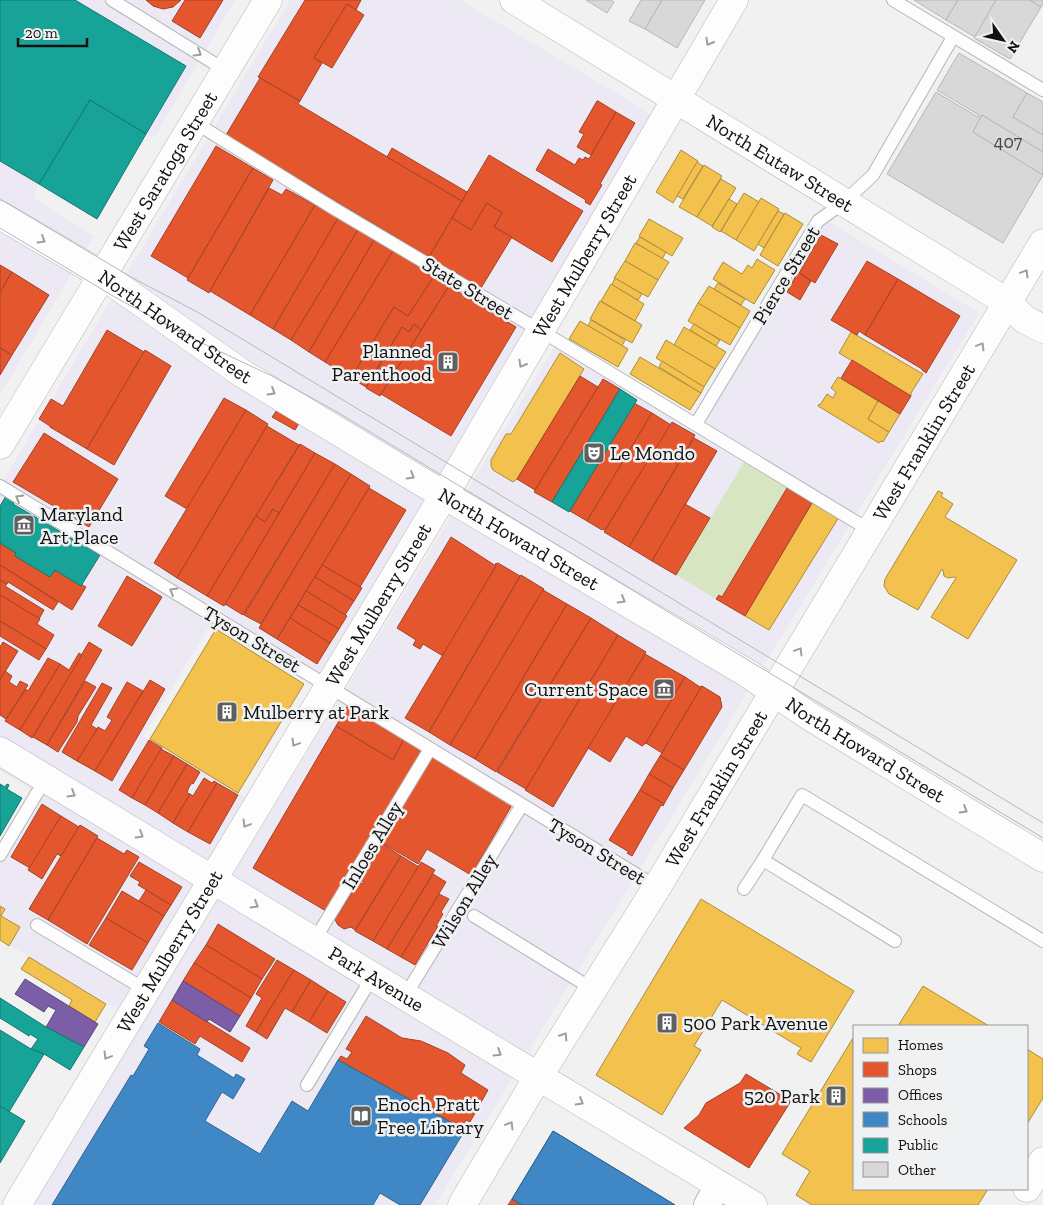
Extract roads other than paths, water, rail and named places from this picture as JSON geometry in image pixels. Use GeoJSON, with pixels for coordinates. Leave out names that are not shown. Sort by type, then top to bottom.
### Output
{"type":"FeatureCollection","features":[{"type":"Feature","properties":{"kind":"main road","name":"West Saratoga Street"},"geometry":{"type":"LineString","coordinates":[[0,445],[268,0]]}},
{"type":"Feature","properties":{"kind":"main road","name":"North Eutaw Street"},"geometry":{"type":"LineString","coordinates":[[514,0],[1007,302],[1024,318],[1043,329]]}},
{"type":"Feature","properties":{"kind":"main road","name":"West Mulberry Street"},"geometry":{"type":"LineString","coordinates":[[17,1205],[444,495],[734,0]]}},
{"type":"Feature","properties":{"kind":"main road","name":"North Howard Street"},"geometry":{"type":"LineString","coordinates":[[0,215],[102,275],[236,369],[444,495],[738,668],[773,693],[1043,858]]}},
{"type":"Feature","properties":{"kind":"main road","name":"West Franklin Street"},"geometry":{"type":"LineString","coordinates":[[462,1205],[538,1077],[657,887],[1043,243]]}},
{"type":"Feature","properties":{"kind":"main road","name":"Park Avenue"},"geometry":{"type":"LineString","coordinates":[[0,751],[538,1077],[712,1195],[753,1205]]}},
{"type":"Feature","properties":{"kind":"main road"},"geometry":{"type":"LineString","coordinates":[[1028,1186],[1043,1161]]}},
{"type":"Feature","properties":{"kind":"main road"},"geometry":{"type":"LineString","coordinates":[[1017,1205],[1026,1190]]}},
{"type":"Feature","properties":{"kind":"lane"},"geometry":{"type":"LineString","coordinates":[[112,0],[225,70]]}},
{"type":"Feature","properties":{"kind":"lane"},"geometry":{"type":"LineString","coordinates":[[893,0],[1043,90]]}},
{"type":"Feature","properties":{"kind":"lane","name":"Pierce Street"},"geometry":{"type":"LineString","coordinates":[[696,424],[818,221],[843,203],[873,175],[953,37]]}},
{"type":"Feature","properties":{"kind":"lane","name":"State Street"},"geometry":{"type":"LineString","coordinates":[[194,122],[333,208],[696,424],[871,531]]}},
{"type":"Feature","properties":{"kind":"lane","name":"Tyson Street"},"geometry":{"type":"LineString","coordinates":[[0,486],[657,887]]}},
{"type":"Feature","properties":{"kind":"lane","name":"Inloes Alley"},"geometry":{"type":"LineString","coordinates":[[314,941],[430,749]]}},
{"type":"Feature","properties":{"kind":"lane"},"geometry":{"type":"LineString","coordinates":[[0,855],[46,778]]}},
{"type":"Feature","properties":{"kind":"lane"},"geometry":{"type":"LineString","coordinates":[[744,889],[802,796],[1043,941]]}},
{"type":"Feature","properties":{"kind":"lane","name":"Wilson Alley"},"geometry":{"type":"LineString","coordinates":[[405,996],[522,805]]}},
{"type":"Feature","properties":{"kind":"lane"},"geometry":{"type":"LineString","coordinates":[[763,860],[895,940]]}},
{"type":"Feature","properties":{"kind":"lane"},"geometry":{"type":"LineString","coordinates":[[474,916],[594,990]]}},
{"type":"Feature","properties":{"kind":"lane"},"geometry":{"type":"LineString","coordinates":[[37,926],[146,990]]}},
{"type":"Feature","properties":{"kind":"lane"},"geometry":{"type":"LineString","coordinates":[[307,1085],[373,976]]}},
{"type":"Feature","properties":{"kind":"tram line"},"geometry":{"type":"LineString","coordinates":[[0,199],[131,277],[199,313],[1043,823]]}},
{"type":"Feature","properties":{"kind":"tram line"},"geometry":{"type":"LineString","coordinates":[[0,228],[118,299],[202,343],[272,376],[337,412],[1043,838]]}},
{"type":"Feature","properties":{"kind":"place","name":"Planned Parenthood"},"geometry":{"type":"Point","coordinates":[448,362]}},
{"type":"Feature","properties":{"kind":"place","name":"Le Mondo"},"geometry":{"type":"Point","coordinates":[594,453]}},
{"type":"Feature","properties":{"kind":"place","name":"Maryland Art Place"},"geometry":{"type":"Point","coordinates":[24,525]}},
{"type":"Feature","properties":{"kind":"place","name":"Current Space"},"geometry":{"type":"Point","coordinates":[664,689]}},
{"type":"Feature","properties":{"kind":"place","name":"Mulberry at Park"},"geometry":{"type":"Point","coordinates":[227,712]}},
{"type":"Feature","properties":{"kind":"place","name":"500 Park Avenue"},"geometry":{"type":"Point","coordinates":[667,1023]}},
{"type":"Feature","properties":{"kind":"place","name":"520 Park"},"geometry":{"type":"Point","coordinates":[836,1096]}},
{"type":"Feature","properties":{"kind":"place","name":"Enoch Pratt Free Library"},"geometry":{"type":"Point","coordinates":[361,1116]}}]}
